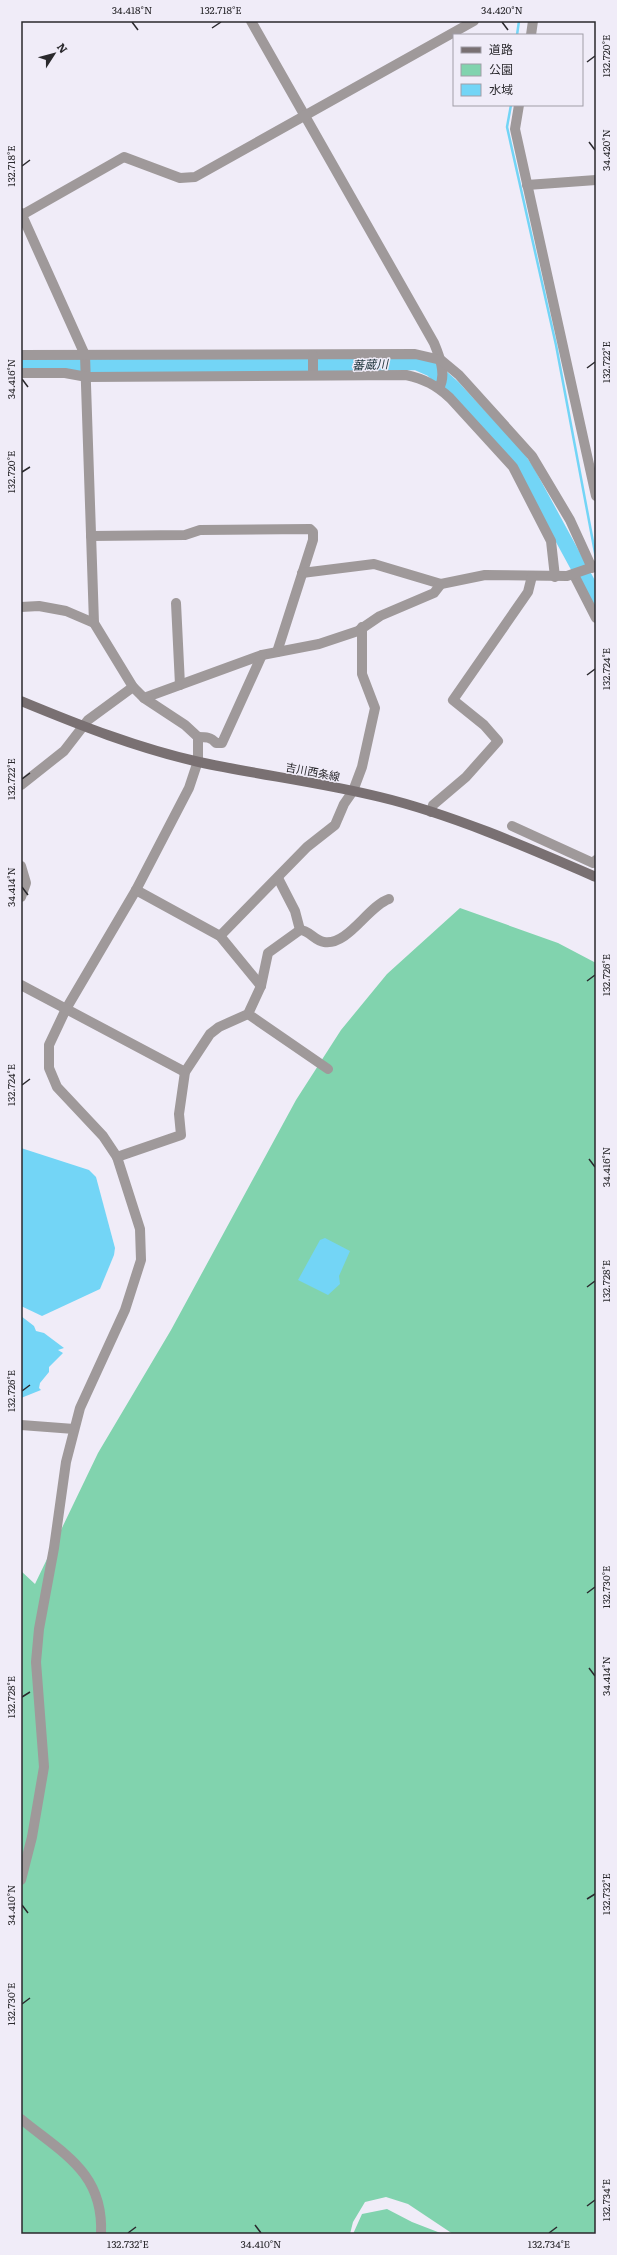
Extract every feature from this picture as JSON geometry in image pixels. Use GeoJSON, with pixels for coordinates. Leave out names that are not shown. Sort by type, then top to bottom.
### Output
{"type":"FeatureCollection","features":[{"type":"Feature","properties":{"kind":"main road","name":"吉川西条線"},"geometry":{"type":"LineString","coordinates":[[21,701],[82,726],[132,743],[198,762],[353,791],[431,812],[558,860],[596,877]]}},
{"type":"Feature","properties":{"kind":"street"},"geometry":{"type":"LineString","coordinates":[[251,21],[434,343],[441,361],[440,386]]}},
{"type":"Feature","properties":{"kind":"street"},"geometry":{"type":"LineString","coordinates":[[262,655],[222,743],[216,743],[212,739],[206,737],[198,737],[185,725],[144,698],[133,688],[94,623],[85,355],[21,214],[124,157],[180,178],[195,177],[474,21]]}},
{"type":"Feature","properties":{"kind":"street"},"geometry":{"type":"LineString","coordinates":[[530,34],[533,21]]}},
{"type":"Feature","properties":{"kind":"street"},"geometry":{"type":"LineString","coordinates":[[519,106],[515,129],[596,496]]}},
{"type":"Feature","properties":{"kind":"street"},"geometry":{"type":"LineString","coordinates":[[527,185],[596,180]]}},
{"type":"Feature","properties":{"kind":"street"},"geometry":{"type":"LineString","coordinates":[[21,355],[313,356],[415,354],[441,361],[459,375],[532,456],[570,520],[594,567],[575,574],[555,577],[485,575],[441,584],[374,564],[302,573]]}},
{"type":"Feature","properties":{"kind":"street"},"geometry":{"type":"LineString","coordinates":[[313,356],[313,374]]}},
{"type":"Feature","properties":{"kind":"street"},"geometry":{"type":"LineString","coordinates":[[21,373],[65,373],[86,375],[406,375],[423,379],[440,386],[513,467],[551,541],[555,577]]}},
{"type":"Feature","properties":{"kind":"street"},"geometry":{"type":"LineString","coordinates":[[91,536],[185,535],[200,530],[310,529],[313,532],[313,540],[277,652]]}},
{"type":"Feature","properties":{"kind":"street"},"geometry":{"type":"LineString","coordinates":[[575,574],[596,618]]}},
{"type":"Feature","properties":{"kind":"street"},"geometry":{"type":"LineString","coordinates":[[431,812],[433,805],[466,777],[498,741],[484,725],[452,700],[528,592],[532,576]]}},
{"type":"Feature","properties":{"kind":"street"},"geometry":{"type":"LineString","coordinates":[[144,698],[262,655],[319,644],[358,631],[380,616],[434,593],[441,584]]}},
{"type":"Feature","properties":{"kind":"street"},"geometry":{"type":"LineString","coordinates":[[176,603],[180,685]]}},
{"type":"Feature","properties":{"kind":"street"},"geometry":{"type":"LineString","coordinates":[[21,607],[39,606],[66,611],[94,623]]}},
{"type":"Feature","properties":{"kind":"street"},"geometry":{"type":"LineString","coordinates":[[220,936],[307,847],[335,825],[344,804],[353,791],[362,767],[375,708],[362,674],[362,627]]}},
{"type":"Feature","properties":{"kind":"street"},"geometry":{"type":"LineString","coordinates":[[21,785],[64,751],[75,738],[82,726],[133,688]]}},
{"type":"Feature","properties":{"kind":"street"},"geometry":{"type":"LineString","coordinates":[[21,1880],[32,1837],[44,1767],[36,1662],[39,1629],[54,1548],[66,1462],[80,1408],[125,1310],[141,1260],[140,1229],[117,1157],[103,1136],[63,1094],[53,1078],[48,1057],[49,1045],[66,1010],[136,890],[190,788],[198,762],[198,737]]}},
{"type":"Feature","properties":{"kind":"street"},"geometry":{"type":"LineString","coordinates":[[512,826],[594,863],[596,860]]}},
{"type":"Feature","properties":{"kind":"street"},"geometry":{"type":"LineString","coordinates":[[558,860],[564,850]]}},
{"type":"Feature","properties":{"kind":"street"},"geometry":{"type":"LineString","coordinates":[[21,866],[26,883],[21,897]]}},
{"type":"Feature","properties":{"kind":"street"},"geometry":{"type":"LineString","coordinates":[[278,878],[295,911],[300,930],[324,942],[331,942],[352,930],[373,907],[389,899]]}},
{"type":"Feature","properties":{"kind":"street"},"geometry":{"type":"LineString","coordinates":[[136,890],[220,936],[261,986]]}},
{"type":"Feature","properties":{"kind":"street"},"geometry":{"type":"LineString","coordinates":[[117,1157],[181,1135],[179,1114],[185,1072],[210,1034],[219,1027],[248,1014],[261,986],[268,953],[300,930]]}},
{"type":"Feature","properties":{"kind":"street"},"geometry":{"type":"LineString","coordinates":[[21,985],[185,1072]]}},
{"type":"Feature","properties":{"kind":"street"},"geometry":{"type":"LineString","coordinates":[[248,1014],[328,1068]]}},
{"type":"Feature","properties":{"kind":"street"},"geometry":{"type":"LineString","coordinates":[[21,1426],[74,1429]]}},
{"type":"Feature","properties":{"kind":"street"},"geometry":{"type":"LineString","coordinates":[[21,2119],[66,2153],[82,2170],[98,2202],[101,2234]]}},
{"type":"Feature","properties":{"kind":"green space"},"geometry":{"type":"Polygon","coordinates":[[[460,908],[558,943],[596,963],[596,2232],[588,2234],[453,2234],[408,2204],[386,2197],[365,2202],[353,2222],[350,2234],[21,2234],[21,1571],[35,1584],[98,1453],[171,1330],[296,1100],[341,1030],[387,974],[460,908]]]}},
{"type":"Feature","properties":{"kind":"green space"},"geometry":{"type":"Polygon","coordinates":[[[387,2209],[412,2222],[443,2234],[353,2234],[362,2214],[387,2209]]]}},
{"type":"Feature","properties":{"kind":"water"},"geometry":{"type":"Polygon","coordinates":[[[21,1148],[89,1170],[96,1177],[115,1248],[114,1255],[100,1289],[42,1316],[21,1306],[21,1148]]]}},
{"type":"Feature","properties":{"kind":"water"},"geometry":{"type":"Polygon","coordinates":[[[325,1238],[350,1251],[339,1276],[340,1284],[328,1295],[298,1280],[320,1240],[325,1238]]]}},
{"type":"Feature","properties":{"kind":"water"},"geometry":{"type":"Polygon","coordinates":[[[21,1316],[34,1326],[36,1331],[44,1333],[64,1348],[58,1350],[63,1353],[49,1367],[49,1372],[40,1383],[39,1388],[41,1390],[21,1398],[21,1316]]]}},
{"type":"Feature","properties":{"kind":"waterway"},"geometry":{"type":"LineString","coordinates":[[517,34],[519,21]]}},
{"type":"Feature","properties":{"kind":"waterway"},"geometry":{"type":"LineString","coordinates":[[511,106],[507,127],[556,345],[596,558]]}},
{"type":"Feature","properties":{"kind":"waterway","name":"蕃蔵川"},"geometry":{"type":"LineString","coordinates":[[21,364],[353,364],[416,362],[432,369],[453,388],[517,457],[527,472],[596,599]]}}]}
